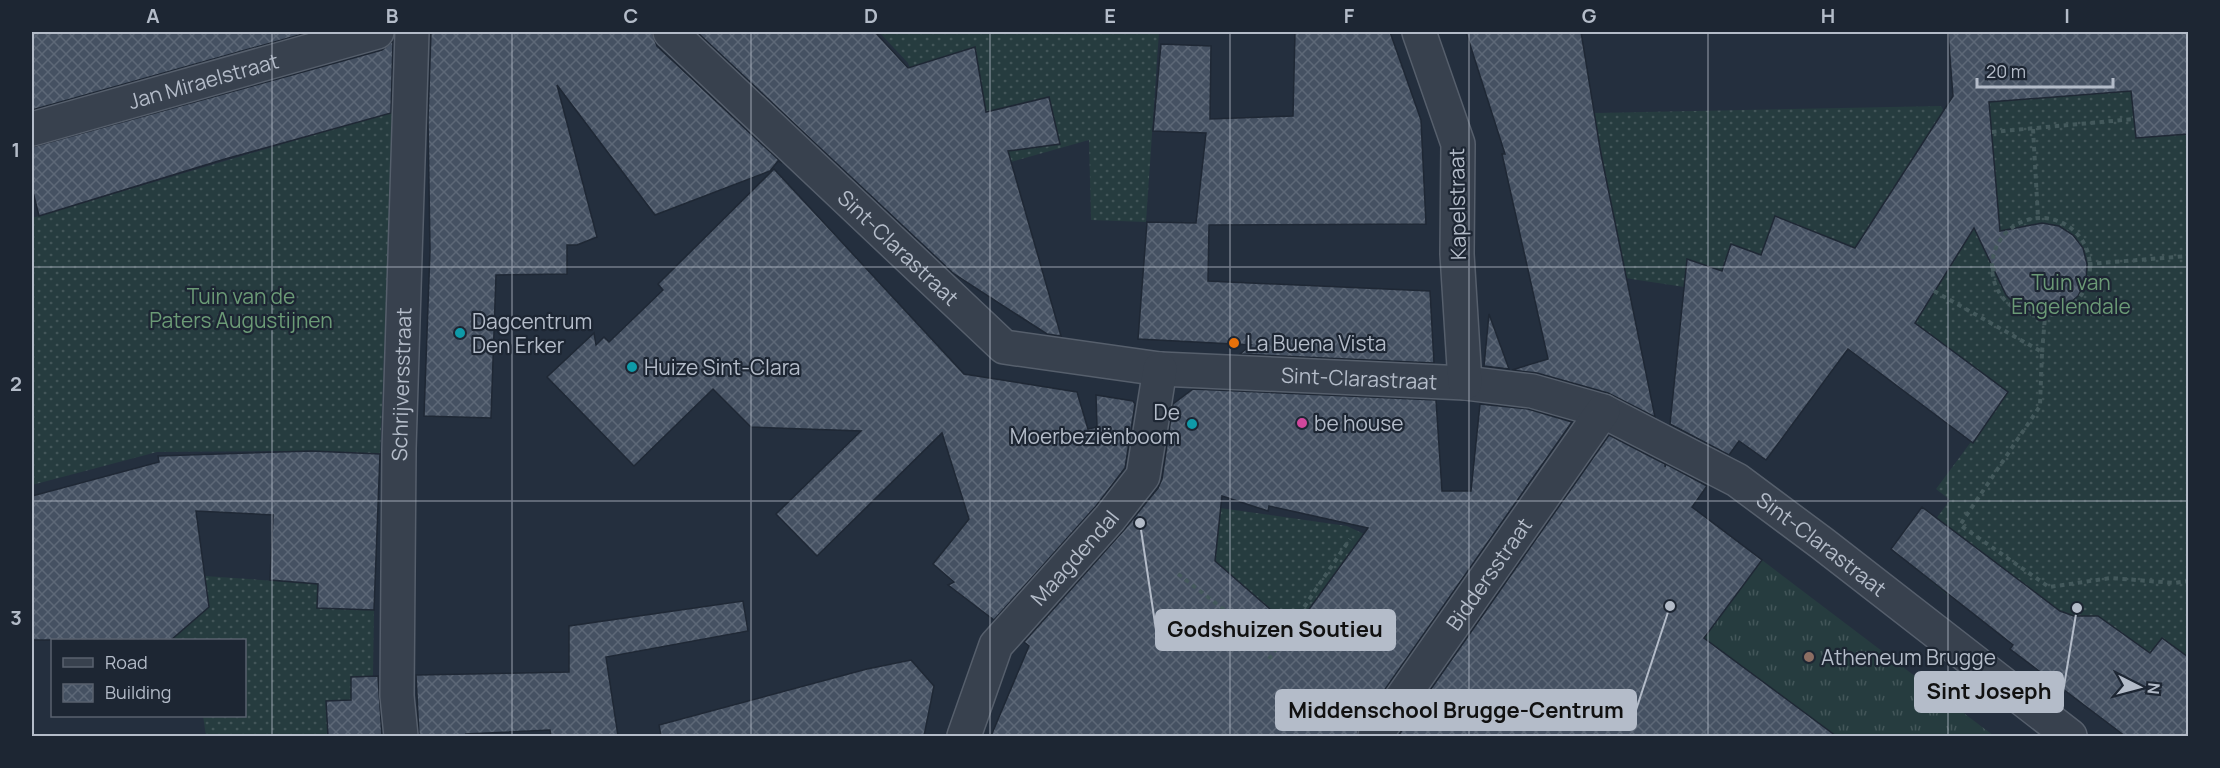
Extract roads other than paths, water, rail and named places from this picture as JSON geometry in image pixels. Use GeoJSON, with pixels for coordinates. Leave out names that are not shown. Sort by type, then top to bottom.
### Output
{"type":"FeatureCollection","features":[{"type":"Feature","properties":{"kind":"street","name":"Jan Miraelstraat"},"geometry":{"type":"LineString","coordinates":[[32,129],[377,32]]}},
{"type":"Feature","properties":{"kind":"street","name":"Schrijversstraat"},"geometry":{"type":"LineString","coordinates":[[401,736],[397,696],[399,449],[412,32]]}},
{"type":"Feature","properties":{"kind":"street","name":"Sint-Clarastraat"},"geometry":{"type":"LineString","coordinates":[[670,32],[1004,347],[1160,369],[1465,382],[1532,390],[1603,411],[1737,480],[2070,736]]}},
{"type":"Feature","properties":{"kind":"street","name":"Kapelstraat"},"geometry":{"type":"LineString","coordinates":[[1419,32],[1458,144],[1457,254],[1465,382]]}},
{"type":"Feature","properties":{"kind":"street","name":"Maagdendal"},"geometry":{"type":"LineString","coordinates":[[964,736],[996,645],[1110,518],[1143,476],[1160,369]]}},
{"type":"Feature","properties":{"kind":"street","name":"Biddersstraat"},"geometry":{"type":"LineString","coordinates":[[1376,736],[1603,411]]}},
{"type":"Feature","properties":{"kind":"place","name":"Dagcentrum Den Erker"},"geometry":{"type":"Point","coordinates":[460,333]}},
{"type":"Feature","properties":{"kind":"place","name":"La Buena Vista"},"geometry":{"type":"Point","coordinates":[1234,343]}},
{"type":"Feature","properties":{"kind":"place","name":"Huize Sint-Clara"},"geometry":{"type":"Point","coordinates":[632,367]}},
{"type":"Feature","properties":{"kind":"place","name":"be house"},"geometry":{"type":"Point","coordinates":[1302,423]}},
{"type":"Feature","properties":{"kind":"place","name":"De Moerbeziënboom"},"geometry":{"type":"Point","coordinates":[1192,424]}},
{"type":"Feature","properties":{"kind":"place","name":"Godshuizen Soutieu"},"geometry":{"type":"Point","coordinates":[1140,523]}},
{"type":"Feature","properties":{"kind":"place","name":"Middenschool Brugge-Centrum"},"geometry":{"type":"Point","coordinates":[1670,606]}},
{"type":"Feature","properties":{"kind":"place","name":"Sint Joseph"},"geometry":{"type":"Point","coordinates":[2077,608]}},
{"type":"Feature","properties":{"kind":"place","name":"Atheneum Brugge"},"geometry":{"type":"Point","coordinates":[1809,657]}},
{"type":"Feature","properties":{"kind":"park label","name":"Tuin van Engelendale"},"geometry":{"type":"Point","coordinates":[2071,294]}},
{"type":"Feature","properties":{"kind":"park label","name":"Tuin van de Paters Augustijnen"},"geometry":{"type":"Point","coordinates":[241,308]}}]}
